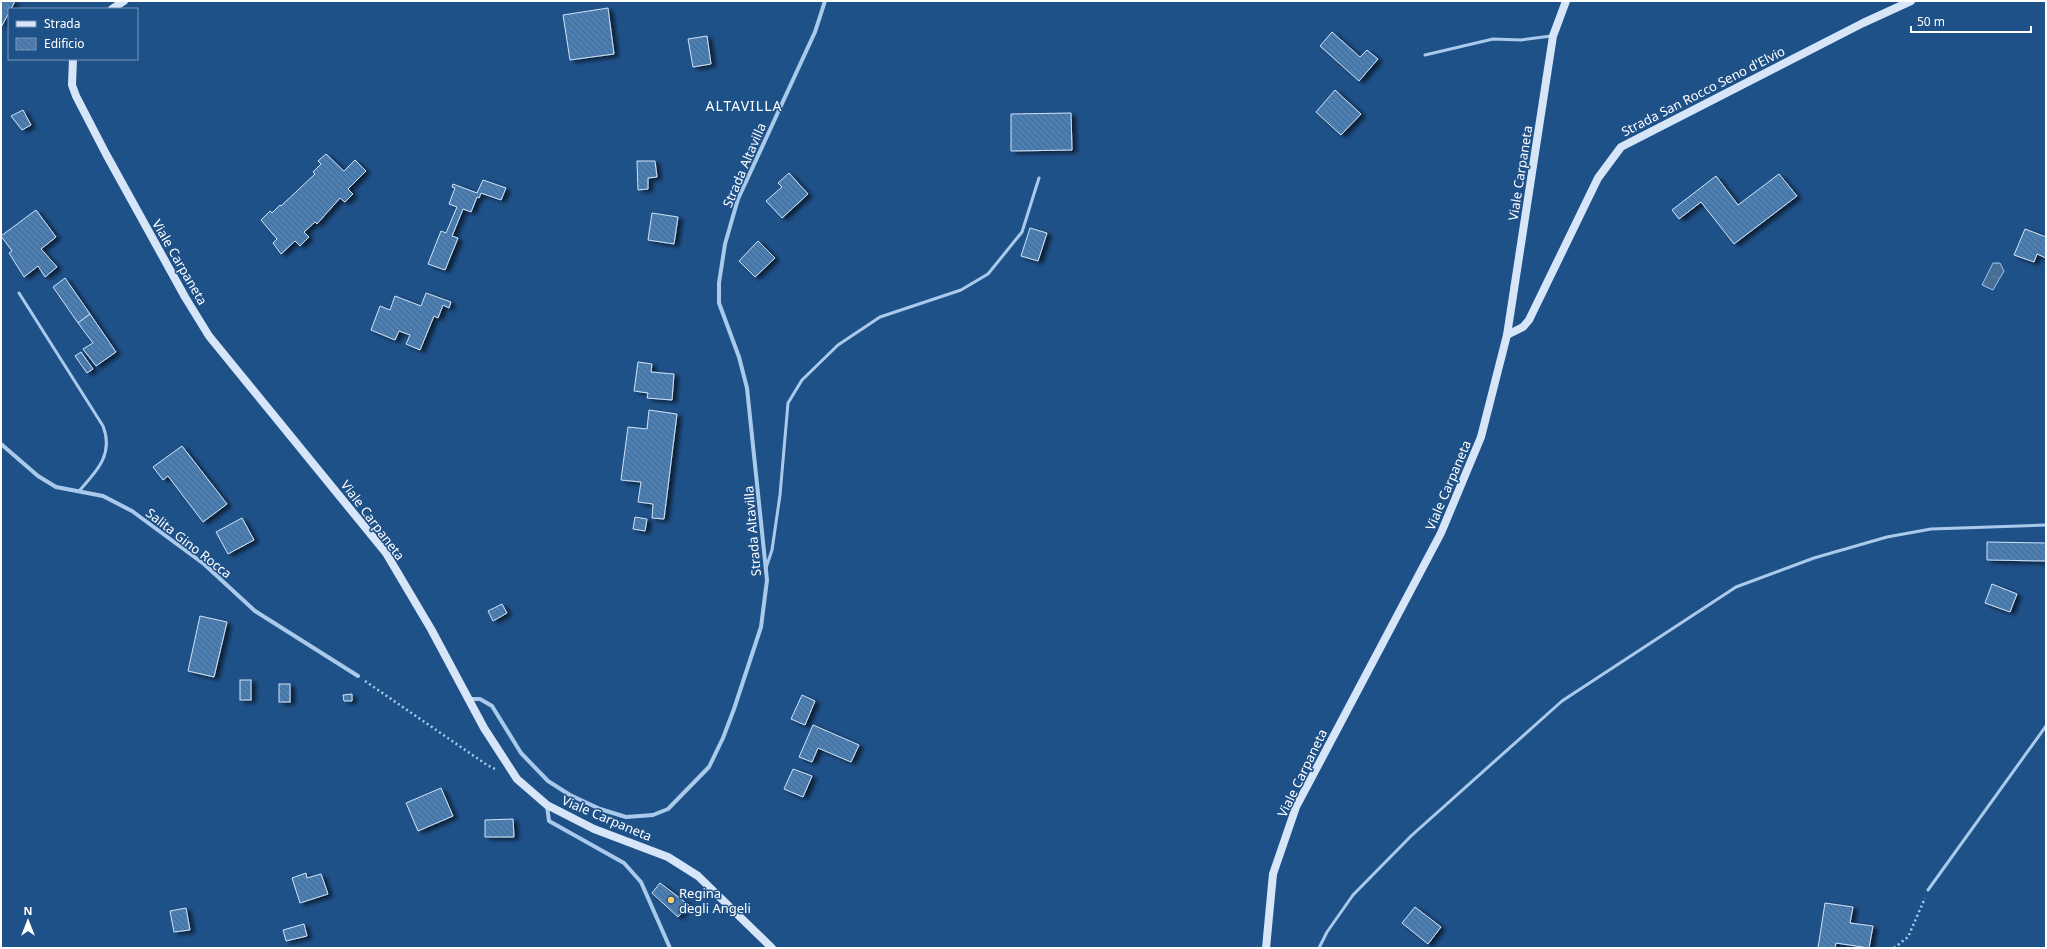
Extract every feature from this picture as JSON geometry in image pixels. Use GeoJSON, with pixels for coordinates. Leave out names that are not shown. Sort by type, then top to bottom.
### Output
{"type":"FeatureCollection","features":[{"type":"Feature","properties":{"kind":"main road"},"geometry":{"type":"LineString","coordinates":[[114,8],[124,1]]}},
{"type":"Feature","properties":{"kind":"main road","name":"Viale Carpaneta"},"geometry":{"type":"LineString","coordinates":[[1266,948],[1273,874],[1296,807],[1441,533],[1481,437],[1507,335],[1553,36],[1566,1]]}},
{"type":"Feature","properties":{"kind":"main road","name":"Strada San Rocco Seno d'Elvio"},"geometry":{"type":"LineString","coordinates":[[1507,335],[1523,327],[1529,320],[1598,178],[1621,147],[1863,23],[1910,1]]}},
{"type":"Feature","properties":{"kind":"main road","name":"Viale Carpaneta"},"geometry":{"type":"LineString","coordinates":[[73,60],[71,73],[72,85],[76,96],[106,154],[185,297],[209,336],[386,553],[431,630],[468,699],[518,779],[547,805],[594,829],[668,856],[704,880],[772,948]]}},
{"type":"Feature","properties":{"kind":"street","name":"Strada Altavilla"},"geometry":{"type":"LineString","coordinates":[[468,699],[480,699],[492,706],[521,753],[548,782],[570,795],[600,809],[626,817],[653,815],[668,809],[709,767],[723,738],[761,627],[767,580],[747,388],[739,357],[719,303],[719,283],[725,244],[738,199],[815,32],[825,1]]}},
{"type":"Feature","properties":{"kind":"street","name":"Salita Gino Rocca"},"geometry":{"type":"LineString","coordinates":[[1,444],[38,476],[56,487],[103,496],[132,511],[204,564],[255,611],[358,676]]}},
{"type":"Feature","properties":{"kind":"street"},"geometry":{"type":"LineString","coordinates":[[547,805],[549,821],[624,863],[641,882],[670,948]]}},
{"type":"Feature","properties":{"kind":"lane"},"geometry":{"type":"LineString","coordinates":[[1425,55],[1493,39],[1521,40],[1553,36]]}},
{"type":"Feature","properties":{"kind":"lane"},"geometry":{"type":"LineString","coordinates":[[766,570],[772,550],[780,495],[788,403],[802,380],[838,346],[880,317],[961,290],[988,274],[1022,232],[1039,178]]}},
{"type":"Feature","properties":{"kind":"lane"},"geometry":{"type":"LineString","coordinates":[[19,293],[103,426],[107,436],[105,456],[80,491]]}},
{"type":"Feature","properties":{"kind":"lane"},"geometry":{"type":"LineString","coordinates":[[1319,948],[1327,932],[1353,895],[1411,836],[1562,701],[1736,587],[1814,558],[1888,537],[1931,529],[2046,525]]}},
{"type":"Feature","properties":{"kind":"lane"},"geometry":{"type":"LineString","coordinates":[[1928,890],[2046,726]]}},
{"type":"Feature","properties":{"kind":"path"},"geometry":{"type":"LineString","coordinates":[[358,676],[487,765],[518,779]]}},
{"type":"Feature","properties":{"kind":"path"},"geometry":{"type":"LineString","coordinates":[[1894,948],[1908,937],[1928,890]]}},
{"type":"Feature","properties":{"kind":"water"},"geometry":{"type":"Polygon","coordinates":[[[1993,263],[2000,263],[2004,271],[1993,290],[1982,285],[1993,263]]]}},
{"type":"Feature","properties":{"kind":"building"},"geometry":{"type":"Polygon","coordinates":[[[1,1],[15,1],[12,8],[8,8],[8,15],[1,27],[1,1]]]}},
{"type":"Feature","properties":{"kind":"building"},"geometry":{"type":"Polygon","coordinates":[[[608,8],[614,54],[570,60],[563,15],[608,8]]]}},
{"type":"Feature","properties":{"kind":"building"},"geometry":{"type":"Polygon","coordinates":[[[1332,32],[1360,57],[1367,50],[1378,59],[1359,81],[1320,46],[1332,32]]]}},
{"type":"Feature","properties":{"kind":"building"},"geometry":{"type":"Polygon","coordinates":[[[707,36],[711,64],[693,67],[688,39],[707,36]]]}},
{"type":"Feature","properties":{"kind":"building"},"geometry":{"type":"Polygon","coordinates":[[[1335,90],[1361,114],[1341,135],[1316,112],[1335,90]]]}},
{"type":"Feature","properties":{"kind":"building"},"geometry":{"type":"Polygon","coordinates":[[[23,110],[31,125],[22,130],[11,116],[23,110]]]}},
{"type":"Feature","properties":{"kind":"building"},"geometry":{"type":"Polygon","coordinates":[[[1071,113],[1072,150],[1011,151],[1011,114],[1071,113]]]}},
{"type":"Feature","properties":{"kind":"building"},"geometry":{"type":"Polygon","coordinates":[[[326,154],[344,171],[355,160],[366,171],[348,189],[353,194],[345,202],[340,198],[317,224],[315,222],[304,232],[309,237],[300,246],[295,241],[281,254],[273,243],[277,239],[261,220],[270,211],[272,213],[280,205],[281,206],[315,174],[313,172],[321,164],[318,161],[326,154]]]}},
{"type":"Feature","properties":{"kind":"building"},"geometry":{"type":"Polygon","coordinates":[[[637,161],[655,161],[657,177],[648,178],[648,189],[638,190],[637,161]]]}},
{"type":"Feature","properties":{"kind":"building"},"geometry":{"type":"Polygon","coordinates":[[[789,173],[808,194],[782,218],[766,201],[782,187],[778,183],[789,173]]]}},
{"type":"Feature","properties":{"kind":"building"},"geometry":{"type":"Polygon","coordinates":[[[1779,174],[1797,196],[1734,244],[1701,202],[1679,219],[1672,210],[1716,176],[1738,205],[1779,174]]]}},
{"type":"Feature","properties":{"kind":"building"},"geometry":{"type":"Polygon","coordinates":[[[483,180],[506,188],[501,200],[481,193],[479,198],[477,197],[471,212],[463,209],[452,236],[458,238],[445,270],[428,264],[441,231],[446,233],[457,207],[449,204],[455,188],[452,187],[453,184],[477,193],[483,180]]]}},
{"type":"Feature","properties":{"kind":"building"},"geometry":{"type":"Polygon","coordinates":[[[36,210],[56,237],[41,249],[57,267],[45,277],[38,266],[24,277],[9,253],[12,251],[1,236],[36,210]]]}},
{"type":"Feature","properties":{"kind":"building"},"geometry":{"type":"Polygon","coordinates":[[[652,213],[678,217],[674,244],[648,240],[652,213]]]}},
{"type":"Feature","properties":{"kind":"building"},"geometry":{"type":"Polygon","coordinates":[[[1030,228],[1047,233],[1038,261],[1021,256],[1030,228]]]}},
{"type":"Feature","properties":{"kind":"building"},"geometry":{"type":"Polygon","coordinates":[[[2025,229],[2046,237],[2046,258],[2037,254],[2034,262],[2014,255],[2025,229]]]}},
{"type":"Feature","properties":{"kind":"building"},"geometry":{"type":"Polygon","coordinates":[[[758,241],[775,258],[755,277],[739,261],[758,241]]]}},
{"type":"Feature","properties":{"kind":"building"},"geometry":{"type":"Polygon","coordinates":[[[65,278],[90,314],[78,323],[53,287],[65,278]]]}},
{"type":"Feature","properties":{"kind":"building"},"geometry":{"type":"Polygon","coordinates":[[[426,293],[451,302],[449,308],[443,305],[438,318],[434,316],[420,350],[406,344],[410,335],[399,331],[395,340],[371,330],[380,306],[390,310],[395,296],[421,306],[426,293]]]}},
{"type":"Feature","properties":{"kind":"building"},"geometry":{"type":"Polygon","coordinates":[[[90,314],[116,352],[96,366],[83,349],[93,343],[78,323],[90,314]]]}},
{"type":"Feature","properties":{"kind":"building"},"geometry":{"type":"Polygon","coordinates":[[[81,352],[93,369],[87,373],[75,356],[81,352]]]}},
{"type":"Feature","properties":{"kind":"building"},"geometry":{"type":"Polygon","coordinates":[[[638,362],[652,364],[651,372],[674,374],[672,400],[647,398],[648,393],[634,391],[638,362]]]}},
{"type":"Feature","properties":{"kind":"building"},"geometry":{"type":"Polygon","coordinates":[[[649,410],[677,414],[664,519],[652,518],[653,504],[638,502],[641,482],[621,480],[628,427],[647,429],[649,410]]]}},
{"type":"Feature","properties":{"kind":"building"},"geometry":{"type":"Polygon","coordinates":[[[182,446],[227,504],[203,522],[168,476],[163,480],[153,467],[182,446]]]}},
{"type":"Feature","properties":{"kind":"building"},"geometry":{"type":"Polygon","coordinates":[[[635,517],[647,519],[645,531],[633,529],[635,517]]]}},
{"type":"Feature","properties":{"kind":"building"},"geometry":{"type":"Polygon","coordinates":[[[242,518],[254,540],[228,554],[216,532],[242,518]]]}},
{"type":"Feature","properties":{"kind":"building"},"geometry":{"type":"Polygon","coordinates":[[[1987,542],[2046,543],[2046,561],[1987,560],[1987,542]]]}},
{"type":"Feature","properties":{"kind":"building"},"geometry":{"type":"Polygon","coordinates":[[[1992,584],[2017,594],[2010,612],[1985,603],[1992,584]]]}},
{"type":"Feature","properties":{"kind":"building"},"geometry":{"type":"Polygon","coordinates":[[[502,604],[507,613],[493,621],[488,611],[502,604]]]}},
{"type":"Feature","properties":{"kind":"building"},"geometry":{"type":"Polygon","coordinates":[[[200,616],[227,622],[214,677],[188,671],[200,616]]]}},
{"type":"Feature","properties":{"kind":"building"},"geometry":{"type":"Polygon","coordinates":[[[240,680],[251,680],[251,700],[240,700],[240,680]]]}},
{"type":"Feature","properties":{"kind":"building"},"geometry":{"type":"Polygon","coordinates":[[[279,684],[290,684],[290,702],[279,702],[279,684]]]}},
{"type":"Feature","properties":{"kind":"building"},"geometry":{"type":"Polygon","coordinates":[[[352,694],[352,701],[344,701],[343,695],[352,694]]]}},
{"type":"Feature","properties":{"kind":"building"},"geometry":{"type":"Polygon","coordinates":[[[802,695],[815,701],[805,725],[791,719],[802,695]]]}},
{"type":"Feature","properties":{"kind":"building"},"geometry":{"type":"Polygon","coordinates":[[[813,725],[859,745],[851,762],[818,748],[812,762],[799,757],[813,725]]]}},
{"type":"Feature","properties":{"kind":"building"},"geometry":{"type":"Polygon","coordinates":[[[793,769],[812,776],[803,797],[784,789],[793,769]]]}},
{"type":"Feature","properties":{"kind":"building"},"geometry":{"type":"Polygon","coordinates":[[[441,788],[453,816],[418,831],[406,803],[441,788]]]}},
{"type":"Feature","properties":{"kind":"building"},"geometry":{"type":"Polygon","coordinates":[[[513,819],[514,837],[485,837],[485,820],[513,819]]]}},
{"type":"Feature","properties":{"kind":"building"},"geometry":{"type":"Polygon","coordinates":[[[306,873],[307,878],[321,874],[328,894],[300,903],[292,878],[306,873]]]}},
{"type":"Feature","properties":{"kind":"building","name":"Regina degli Angeli"},"geometry":{"type":"Polygon","coordinates":[[[660,883],[689,905],[678,917],[652,893],[660,883]]]}},
{"type":"Feature","properties":{"kind":"building"},"geometry":{"type":"Polygon","coordinates":[[[1825,903],[1853,907],[1850,923],[1873,926],[1869,948],[1836,943],[1835,948],[1818,948],[1825,903]]]}},
{"type":"Feature","properties":{"kind":"building"},"geometry":{"type":"Polygon","coordinates":[[[1415,907],[1441,927],[1428,944],[1402,923],[1415,907]]]}},
{"type":"Feature","properties":{"kind":"building"},"geometry":{"type":"Polygon","coordinates":[[[186,908],[190,930],[174,932],[170,911],[186,908]]]}},
{"type":"Feature","properties":{"kind":"building"},"geometry":{"type":"Polygon","coordinates":[[[304,924],[307,936],[286,941],[283,930],[304,924]]]}},
{"type":"Feature","properties":{"kind":"place","name":"Regina degli Angeli"},"geometry":{"type":"Point","coordinates":[671,900]}},
{"type":"Feature","properties":{"kind":"district","name":"ALTAVILLA"},"geometry":{"type":"Point","coordinates":[744,105]}}]}
